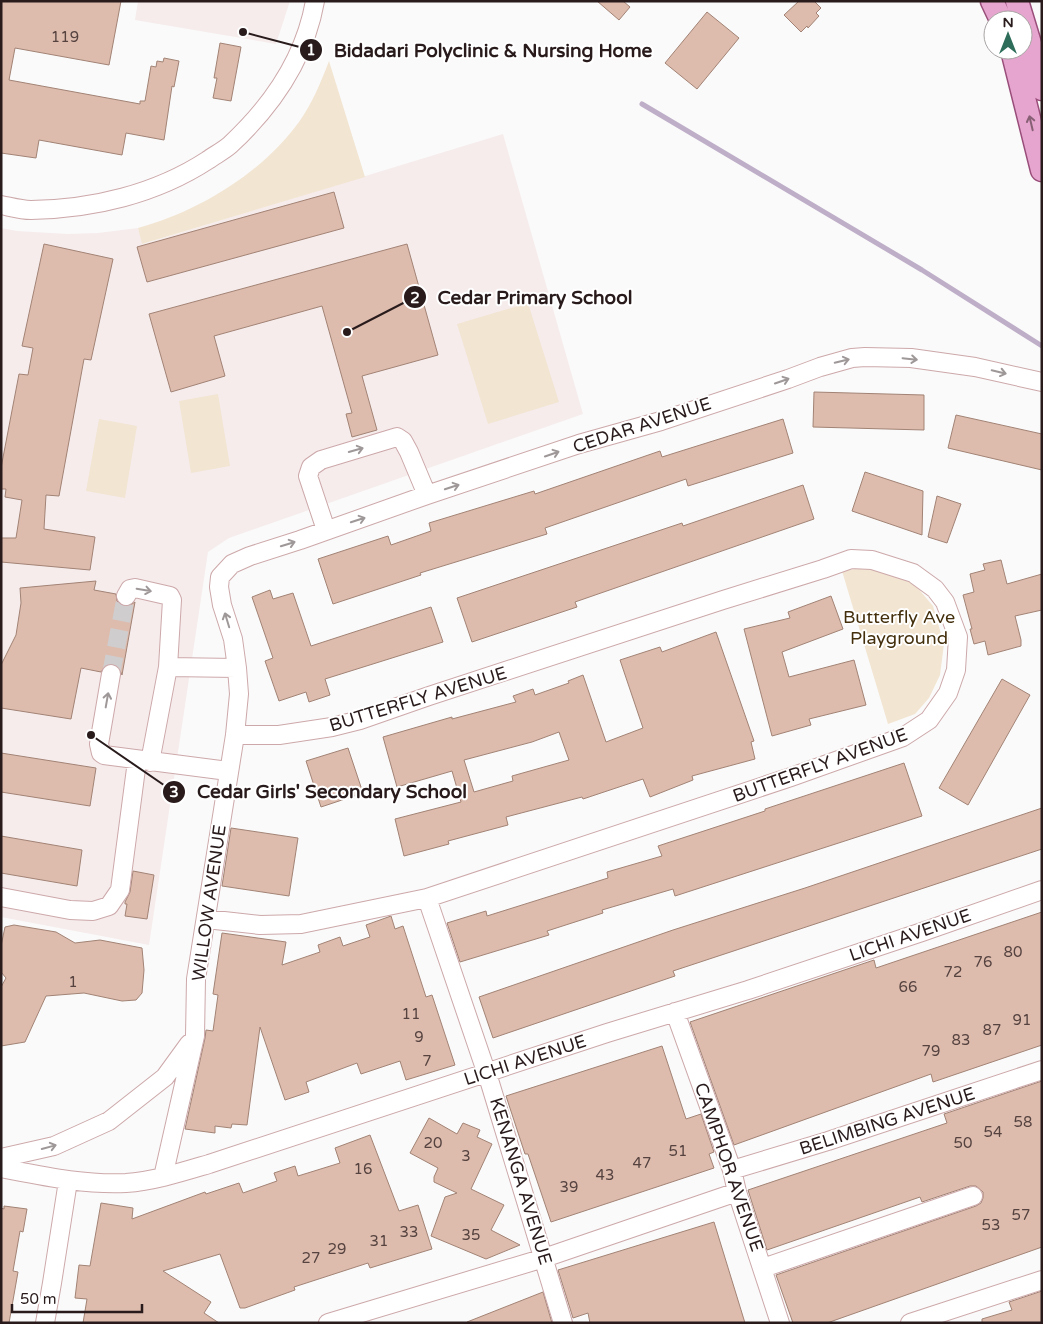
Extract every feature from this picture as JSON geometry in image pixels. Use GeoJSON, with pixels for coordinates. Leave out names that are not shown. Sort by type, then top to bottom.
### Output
{"type":"FeatureCollection","features":[{"type":"Feature","properties":{"kind":"main road"},"geometry":{"type":"LineString","coordinates":[[1017,1],[1032,47],[1042,89]]}},
{"type":"Feature","properties":{"kind":"main road"},"geometry":{"type":"LineString","coordinates":[[1014,60],[1042,170]]}},
{"type":"Feature","properties":{"kind":"street"},"geometry":{"type":"LineString","coordinates":[[1,205],[30,210],[85,206],[140,193],[164,184],[198,166],[229,146],[272,99],[290,71],[305,42],[316,1]]}},
{"type":"Feature","properties":{"kind":"street","name":"CEDAR AVENUE"},"geometry":{"type":"LineString","coordinates":[[250,556],[579,444],[660,421],[852,358],[866,356],[910,358],[975,367],[1042,382]]}},
{"type":"Feature","properties":{"kind":"street"},"geometry":{"type":"LineString","coordinates":[[326,530],[308,476],[311,468],[321,460],[397,437],[403,441],[426,496]]}},
{"type":"Feature","properties":{"kind":"street","name":"WILLOW AVENUE"},"geometry":{"type":"LineString","coordinates":[[163,1177],[195,1036],[196,979],[235,736],[239,694],[233,639],[220,596],[220,577],[232,564],[250,556]]}},
{"type":"Feature","properties":{"kind":"street","name":"BUTTERFLY AVENUE"},"geometry":{"type":"LineString","coordinates":[[206,919],[260,925],[301,924],[426,898],[791,777],[903,737],[929,720],[943,702],[952,685],[956,670],[958,637],[945,602],[935,589],[913,573],[872,560],[851,559],[360,720],[332,727],[280,735],[235,736]]}},
{"type":"Feature","properties":{"kind":"street"},"geometry":{"type":"LineString","coordinates":[[1,897],[70,910],[93,911],[109,906],[120,890],[144,761],[168,667],[172,600],[170,596],[135,588],[130,589],[126,596]]}},
{"type":"Feature","properties":{"kind":"street"},"geometry":{"type":"LineString","coordinates":[[168,667],[237,668]]}},
{"type":"Feature","properties":{"kind":"street"},"geometry":{"type":"LineString","coordinates":[[111,674],[99,744],[100,751],[104,755],[228,771]]}},
{"type":"Feature","properties":{"kind":"street","name":"LICHI AVENUE"},"geometry":{"type":"LineString","coordinates":[[1,1168],[68,1180],[128,1183],[163,1177],[913,935],[1042,890]]}},
{"type":"Feature","properties":{"kind":"street","name":"KENANGA AVENUE"},"geometry":{"type":"LineString","coordinates":[[426,898],[487,1073],[564,1323]]}},
{"type":"Feature","properties":{"kind":"street","name":"CAMPHOR AVENUE"},"geometry":{"type":"LineString","coordinates":[[675,1012],[732,1170],[737,1192],[780,1323]]}},
{"type":"Feature","properties":{"kind":"street"},"geometry":{"type":"LineString","coordinates":[[1,1158],[54,1146],[109,1121],[166,1077],[195,1036]]}},
{"type":"Feature","properties":{"kind":"street","name":"BELIMBING AVENUE"},"geometry":{"type":"LineString","coordinates":[[732,1170],[828,1141],[1042,1070]]}},
{"type":"Feature","properties":{"kind":"street"},"geometry":{"type":"LineString","coordinates":[[45,1323],[68,1180]]}},
{"type":"Feature","properties":{"kind":"street"},"geometry":{"type":"LineString","coordinates":[[328,1323],[544,1258],[737,1192]]}},
{"type":"Feature","properties":{"kind":"street"},"geometry":{"type":"LineString","coordinates":[[763,1268],[973,1196]]}},
{"type":"Feature","properties":{"kind":"street"},"geometry":{"type":"LineString","coordinates":[[910,1323],[1042,1280]]}},
{"type":"Feature","properties":{"kind":"shaded area"},"geometry":{"type":"Polygon","coordinates":[[[138,1],[290,1],[276,44],[135,20],[138,1]]]}},
{"type":"Feature","properties":{"kind":"shaded area"},"geometry":{"type":"Polygon","coordinates":[[[503,134],[583,414],[229,538],[208,552],[149,945],[1,917],[1,228],[17,231],[68,234],[98,233],[138,228],[143,244],[503,134]]]}},
{"type":"Feature","properties":{"kind":"green space"},"geometry":{"type":"Polygon","coordinates":[[[329,61],[365,177],[142,244],[138,228],[161,221],[206,201],[248,174],[267,158],[284,141],[304,115],[316,93],[329,61]]]}},
{"type":"Feature","properties":{"kind":"green space"},"geometry":{"type":"Polygon","coordinates":[[[528,303],[559,402],[488,424],[457,324],[528,303]]]}},
{"type":"Feature","properties":{"kind":"green space"},"geometry":{"type":"Polygon","coordinates":[[[218,394],[230,466],[191,473],[179,401],[218,394]]]}},
{"type":"Feature","properties":{"kind":"green space"},"geometry":{"type":"Polygon","coordinates":[[[99,419],[137,426],[125,498],[86,491],[99,419]]]}},
{"type":"Feature","properties":{"kind":"green space","name":"Butterfly Ave Playground"},"geometry":{"type":"Polygon","coordinates":[[[867,567],[903,578],[916,586],[933,606],[944,644],[940,675],[929,698],[915,714],[888,724],[842,571],[867,567]]]}},
{"type":"Feature","properties":{"kind":"building"},"geometry":{"type":"Polygon","coordinates":[[[1,1],[121,1],[109,65],[15,48],[9,80],[140,104],[140,101],[145,101],[151,66],[156,67],[157,61],[163,62],[164,58],[179,61],[174,87],[172,86],[164,140],[126,133],[122,155],[39,140],[36,158],[1,153],[1,1]]]}},
{"type":"Feature","properties":{"kind":"building"},"geometry":{"type":"Polygon","coordinates":[[[597,1],[623,1],[630,7],[619,20],[597,1]]]}},
{"type":"Feature","properties":{"kind":"building"},"geometry":{"type":"Polygon","coordinates":[[[799,1],[814,1],[821,8],[816,13],[819,16],[808,28],[807,26],[801,32],[784,15],[799,1]]]}},
{"type":"Feature","properties":{"kind":"building"},"geometry":{"type":"Polygon","coordinates":[[[707,12],[739,38],[697,89],[665,63],[707,12]]]}},
{"type":"Feature","properties":{"kind":"building"},"geometry":{"type":"Polygon","coordinates":[[[220,43],[241,47],[231,101],[213,98],[217,78],[214,78],[220,43]]]}},
{"type":"Feature","properties":{"kind":"building"},"geometry":{"type":"Polygon","coordinates":[[[334,192],[344,228],[147,282],[137,247],[334,192]]]}},
{"type":"Feature","properties":{"kind":"building"},"geometry":{"type":"Polygon","coordinates":[[[44,244],[113,259],[91,360],[84,359],[59,496],[46,495],[44,529],[95,537],[90,570],[1,562],[1,538],[16,538],[22,500],[5,497],[6,489],[1,489],[1,468],[19,374],[28,375],[33,348],[22,346],[44,244]]]}},
{"type":"Feature","properties":{"kind":"building"},"geometry":{"type":"Polygon","coordinates":[[[407,244],[438,355],[362,376],[377,430],[352,437],[346,414],[352,413],[322,306],[214,336],[225,376],[171,392],[149,314],[407,244]]]}},
{"type":"Feature","properties":{"kind":"building"},"geometry":{"type":"Polygon","coordinates":[[[814,392],[924,395],[924,430],[813,427],[814,392]]]}},
{"type":"Feature","properties":{"kind":"building"},"geometry":{"type":"Polygon","coordinates":[[[956,415],[1042,434],[1042,470],[948,448],[956,415]]]}},
{"type":"Feature","properties":{"kind":"building"},"geometry":{"type":"Polygon","coordinates":[[[783,419],[793,453],[688,486],[686,479],[545,528],[547,534],[420,573],[421,575],[333,604],[318,559],[388,536],[391,545],[431,531],[429,523],[534,491],[535,494],[660,451],[662,457],[783,419]]]}},
{"type":"Feature","properties":{"kind":"building"},"geometry":{"type":"Polygon","coordinates":[[[865,472],[923,491],[922,535],[852,511],[865,472]]]}},
{"type":"Feature","properties":{"kind":"building"},"geometry":{"type":"Polygon","coordinates":[[[803,485],[814,519],[575,602],[577,607],[472,642],[457,598],[682,523],[683,526],[803,485]]]}},
{"type":"Feature","properties":{"kind":"building"},"geometry":{"type":"Polygon","coordinates":[[[937,496],[961,504],[947,543],[928,537],[937,496]]]}},
{"type":"Feature","properties":{"kind":"building"},"geometry":{"type":"Polygon","coordinates":[[[1001,560],[1007,584],[1042,574],[1042,610],[1015,616],[1021,646],[988,655],[985,641],[974,644],[963,595],[974,592],[970,574],[985,570],[983,564],[1001,560]]]}},
{"type":"Feature","properties":{"kind":"building"},"geometry":{"type":"Polygon","coordinates":[[[96,581],[94,590],[116,594],[117,601],[121,605],[127,607],[135,602],[122,675],[118,666],[113,664],[107,664],[101,672],[81,668],[71,719],[1,708],[1,665],[16,635],[21,603],[20,588],[96,581]]]}},
{"type":"Feature","properties":{"kind":"building"},"geometry":{"type":"Polygon","coordinates":[[[270,590],[273,599],[293,593],[311,646],[431,607],[443,642],[325,679],[330,695],[309,702],[306,692],[279,701],[265,661],[273,658],[252,597],[270,590]]]}},
{"type":"Feature","properties":{"kind":"building"},"geometry":{"type":"Polygon","coordinates":[[[831,596],[843,629],[782,652],[789,677],[854,660],[866,705],[809,719],[811,725],[772,736],[744,629],[790,618],[788,612],[831,596]]]}},
{"type":"Feature","properties":{"kind":"building"},"geometry":{"type":"Polygon","coordinates":[[[716,632],[754,741],[751,742],[755,759],[692,776],[693,780],[650,797],[643,779],[583,799],[582,797],[506,817],[508,825],[448,841],[449,844],[404,856],[395,819],[461,802],[452,771],[397,787],[383,737],[452,717],[452,719],[516,702],[513,696],[533,689],[535,695],[569,683],[568,681],[583,675],[606,742],[643,728],[620,660],[660,647],[662,652],[716,632]],[[559,732],[532,742],[464,760],[474,792],[513,781],[512,776],[569,760],[559,732]]]}},
{"type":"Feature","properties":{"kind":"building"},"geometry":{"type":"Polygon","coordinates":[[[1002,679],[1030,695],[968,805],[939,788],[1002,679]]]}},
{"type":"Feature","properties":{"kind":"building"},"geometry":{"type":"Polygon","coordinates":[[[348,748],[363,793],[321,807],[306,761],[348,748]]]}},
{"type":"Feature","properties":{"kind":"building"},"geometry":{"type":"Polygon","coordinates":[[[1,753],[96,768],[90,806],[1,792],[1,753]]]}},
{"type":"Feature","properties":{"kind":"building"},"geometry":{"type":"Polygon","coordinates":[[[904,763],[922,816],[675,896],[673,889],[602,910],[603,913],[547,931],[549,935],[460,962],[447,923],[486,911],[487,916],[608,878],[607,872],[662,856],[658,846],[904,763]]]}},
{"type":"Feature","properties":{"kind":"building"},"geometry":{"type":"Polygon","coordinates":[[[1042,808],[1042,849],[673,971],[675,976],[493,1038],[479,997],[673,930],[805,888],[1042,808]]]}},
{"type":"Feature","properties":{"kind":"building"},"geometry":{"type":"Polygon","coordinates":[[[231,828],[298,838],[289,896],[222,886],[231,828]]]}},
{"type":"Feature","properties":{"kind":"building"},"geometry":{"type":"Polygon","coordinates":[[[1,836],[82,850],[77,886],[1,873],[1,836]]]}},
{"type":"Feature","properties":{"kind":"building"},"geometry":{"type":"Polygon","coordinates":[[[133,871],[154,875],[147,919],[125,916],[127,904],[125,902],[130,892],[133,871]]]}},
{"type":"Feature","properties":{"kind":"building"},"geometry":{"type":"Polygon","coordinates":[[[1042,912],[1042,1045],[933,1082],[931,1074],[734,1145],[690,1022],[874,960],[876,968],[1042,912]]]}},
{"type":"Feature","properties":{"kind":"building"},"geometry":{"type":"Polygon","coordinates":[[[391,916],[395,929],[403,926],[426,997],[432,995],[455,1065],[406,1080],[400,1061],[361,1074],[357,1063],[306,1082],[309,1092],[285,1100],[260,1027],[247,1125],[232,1124],[231,1128],[215,1126],[215,1133],[185,1129],[206,1030],[213,1031],[218,995],[213,994],[222,933],[286,942],[282,965],[320,952],[318,945],[340,937],[343,946],[370,937],[366,925],[391,916]]]}},
{"type":"Feature","properties":{"kind":"building"},"geometry":{"type":"Polygon","coordinates":[[[14,925],[56,932],[75,943],[100,940],[142,948],[144,970],[142,993],[136,1000],[122,1001],[84,993],[46,996],[25,1042],[1,1046],[1,987],[6,978],[1,972],[1,946],[5,927],[14,925]]]}},
{"type":"Feature","properties":{"kind":"building"},"geometry":{"type":"Polygon","coordinates":[[[662,1046],[686,1119],[701,1114],[714,1152],[709,1154],[714,1168],[551,1222],[528,1154],[525,1154],[506,1096],[662,1046]]]}},
{"type":"Feature","properties":{"kind":"building"},"geometry":{"type":"Polygon","coordinates":[[[1042,1081],[1042,1247],[827,1323],[793,1323],[776,1275],[976,1206],[981,1203],[983,1192],[976,1186],[970,1186],[922,1202],[920,1197],[767,1250],[748,1190],[947,1123],[944,1114],[1042,1081]]]}},
{"type":"Feature","properties":{"kind":"building"},"geometry":{"type":"Polygon","coordinates":[[[429,1118],[457,1134],[463,1123],[480,1130],[477,1137],[492,1144],[471,1189],[504,1205],[491,1230],[520,1245],[486,1259],[431,1236],[445,1197],[457,1193],[434,1182],[438,1168],[410,1153],[429,1118]]]}},
{"type":"Feature","properties":{"kind":"building"},"geometry":{"type":"Polygon","coordinates":[[[370,1135],[399,1211],[418,1205],[432,1249],[370,1268],[368,1263],[294,1287],[295,1290],[245,1308],[240,1308],[220,1254],[163,1271],[211,1302],[204,1313],[219,1323],[83,1323],[87,1299],[75,1298],[79,1265],[90,1266],[101,1203],[133,1208],[132,1219],[205,1192],[206,1194],[239,1183],[243,1193],[277,1181],[274,1173],[295,1166],[298,1176],[340,1163],[335,1148],[370,1135]]]}},
{"type":"Feature","properties":{"kind":"building"},"geometry":{"type":"Polygon","coordinates":[[[4,1206],[27,1209],[23,1232],[20,1231],[13,1271],[18,1272],[9,1323],[1,1323],[1,1208],[4,1209],[4,1206]]]}},
{"type":"Feature","properties":{"kind":"building"},"geometry":{"type":"Polygon","coordinates":[[[714,1222],[745,1323],[590,1323],[588,1313],[573,1318],[558,1270],[714,1222]]]}},
{"type":"Feature","properties":{"kind":"building"},"geometry":{"type":"Polygon","coordinates":[[[1042,1291],[1042,1323],[982,1323],[982,1319],[1012,1310],[1009,1302],[1042,1291]]]}},
{"type":"Feature","properties":{"kind":"building"},"geometry":{"type":"Polygon","coordinates":[[[543,1292],[552,1323],[467,1323],[467,1322],[543,1292]]]}},
{"type":"Feature","properties":{"kind":"waterway"},"geometry":{"type":"LineString","coordinates":[[642,104],[922,270],[1042,346]]}},
{"type":"Feature","properties":{"kind":"tunnel"},"geometry":{"type":"LineString","coordinates":[[111,674],[126,596]]}},
{"type":"Feature","properties":{"kind":"place","name":"Bidadari Polyclinic & Nursing Home"},"geometry":{"type":"Point","coordinates":[243,32]}},
{"type":"Feature","properties":{"kind":"place","name":"Cedar Primary School"},"geometry":{"type":"Point","coordinates":[347,332]}},
{"type":"Feature","properties":{"kind":"place","name":"Cedar Girls' Secondary School"},"geometry":{"type":"Point","coordinates":[91,735]}}]}
